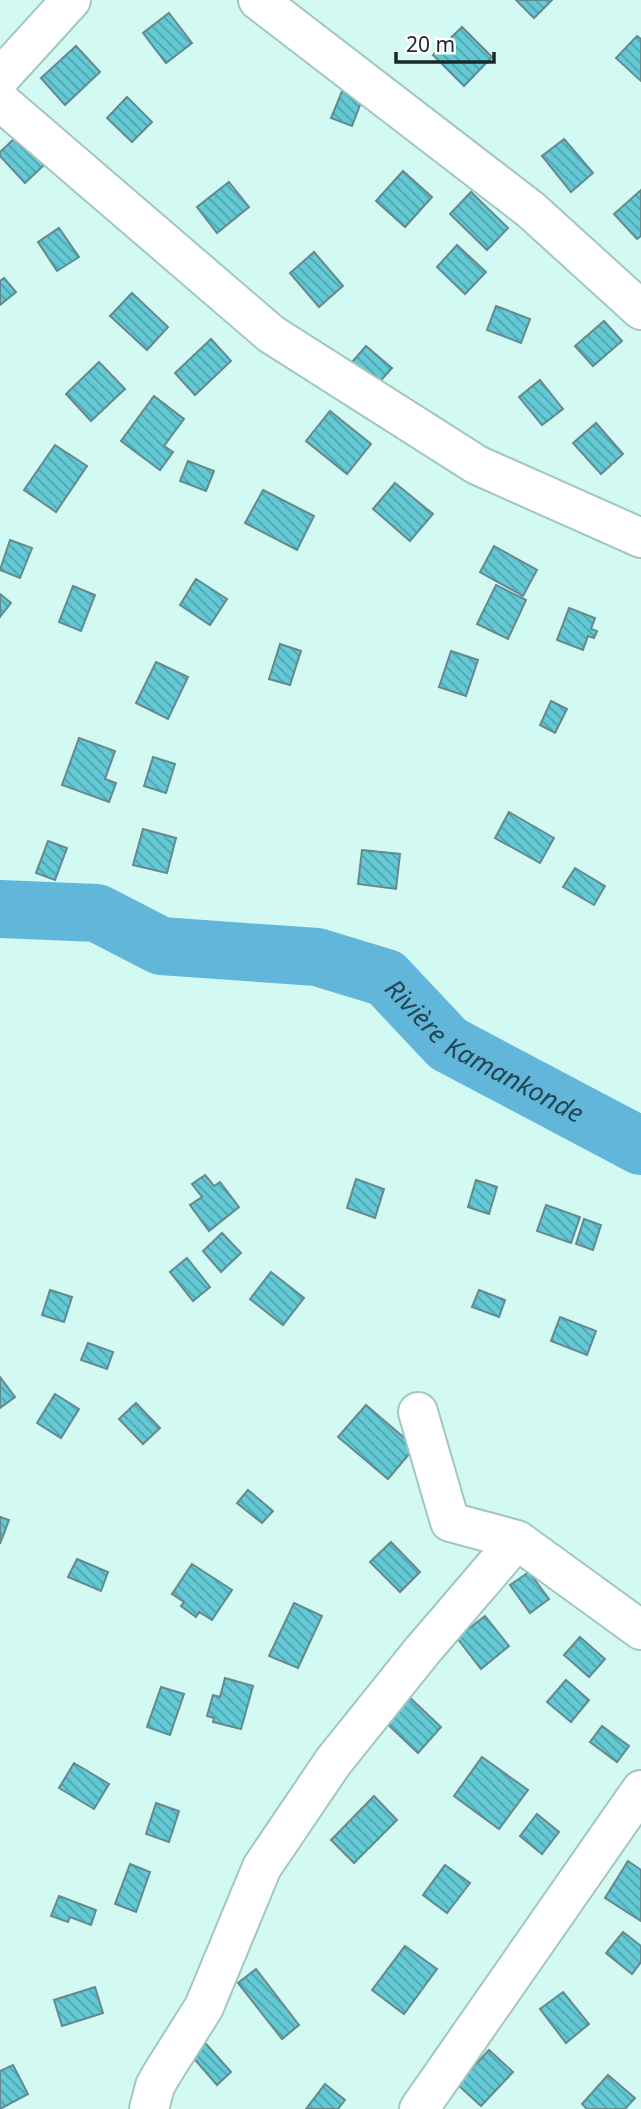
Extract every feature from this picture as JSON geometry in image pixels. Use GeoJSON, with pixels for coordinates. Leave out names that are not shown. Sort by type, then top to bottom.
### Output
{"type":"FeatureCollection","features":[{"type":"Feature","properties":{"kind":"street"},"geometry":{"type":"LineString","coordinates":[[0,78],[72,0]]}},
{"type":"Feature","properties":{"kind":"street"},"geometry":{"type":"LineString","coordinates":[[258,0],[531,210],[641,310]]}},
{"type":"Feature","properties":{"kind":"street"},"geometry":{"type":"LineString","coordinates":[[0,101],[271,334],[477,465],[641,538]]}},
{"type":"Feature","properties":{"kind":"street"},"geometry":{"type":"LineString","coordinates":[[418,1412],[450,1522],[517,1540],[641,1630]]}},
{"type":"Feature","properties":{"kind":"street"},"geometry":{"type":"LineString","coordinates":[[149,2109],[155,2086],[205,2007],[262,1867],[333,1762],[517,1540]]}},
{"type":"Feature","properties":{"kind":"street"},"geometry":{"type":"LineString","coordinates":[[419,2109],[641,1790]]}},
{"type":"Feature","properties":{"kind":"building"},"geometry":{"type":"Polygon","coordinates":[[[516,0],[552,0],[534,18],[516,0]]]}},
{"type":"Feature","properties":{"kind":"building"},"geometry":{"type":"Polygon","coordinates":[[[169,13],[192,43],[166,63],[143,33],[169,13]]]}},
{"type":"Feature","properties":{"kind":"building"},"geometry":{"type":"Polygon","coordinates":[[[462,27],[492,57],[464,86],[433,55],[462,27]]]}},
{"type":"Feature","properties":{"kind":"building"},"geometry":{"type":"Polygon","coordinates":[[[637,36],[641,39],[641,81],[616,58],[637,36]]]}},
{"type":"Feature","properties":{"kind":"building"},"geometry":{"type":"Polygon","coordinates":[[[76,46],[100,72],[65,105],[41,78],[76,46]]]}},
{"type":"Feature","properties":{"kind":"building"},"geometry":{"type":"Polygon","coordinates":[[[343,89],[363,97],[352,126],[331,118],[343,89]]]}},
{"type":"Feature","properties":{"kind":"building"},"geometry":{"type":"Polygon","coordinates":[[[127,97],[152,122],[132,142],[107,118],[127,97]]]}},
{"type":"Feature","properties":{"kind":"building"},"geometry":{"type":"Polygon","coordinates":[[[17,136],[44,165],[25,183],[0,156],[0,152],[17,136]]]}},
{"type":"Feature","properties":{"kind":"building"},"geometry":{"type":"Polygon","coordinates":[[[564,139],[593,173],[571,192],[542,156],[564,139]]]}},
{"type":"Feature","properties":{"kind":"building"},"geometry":{"type":"Polygon","coordinates":[[[403,171],[432,197],[405,227],[376,201],[403,171]]]}},
{"type":"Feature","properties":{"kind":"building"},"geometry":{"type":"Polygon","coordinates":[[[229,182],[249,207],[217,233],[197,207],[229,182]]]}},
{"type":"Feature","properties":{"kind":"building"},"geometry":{"type":"Polygon","coordinates":[[[641,190],[641,236],[637,239],[614,214],[641,190]]]}},
{"type":"Feature","properties":{"kind":"building"},"geometry":{"type":"Polygon","coordinates":[[[471,192],[508,228],[487,250],[450,214],[471,192]]]}},
{"type":"Feature","properties":{"kind":"building"},"geometry":{"type":"Polygon","coordinates":[[[59,228],[79,257],[57,271],[38,242],[59,228]]]}},
{"type":"Feature","properties":{"kind":"building"},"geometry":{"type":"Polygon","coordinates":[[[457,245],[486,272],[465,294],[437,267],[457,245]]]}},
{"type":"Feature","properties":{"kind":"building"},"geometry":{"type":"Polygon","coordinates":[[[314,252],[343,286],[319,307],[290,273],[314,252]]]}},
{"type":"Feature","properties":{"kind":"building"},"geometry":{"type":"Polygon","coordinates":[[[4,278],[16,292],[0,305],[0,281],[4,278]]]}},
{"type":"Feature","properties":{"kind":"building"},"geometry":{"type":"Polygon","coordinates":[[[132,293],[168,327],[147,350],[110,316],[132,293]]]}},
{"type":"Feature","properties":{"kind":"building"},"geometry":{"type":"Polygon","coordinates":[[[496,306],[530,319],[521,343],[487,330],[496,306]]]}},
{"type":"Feature","properties":{"kind":"building"},"geometry":{"type":"Polygon","coordinates":[[[604,321],[622,341],[593,366],[575,346],[604,321]]]}},
{"type":"Feature","properties":{"kind":"building"},"geometry":{"type":"Polygon","coordinates":[[[211,339],[231,361],[195,395],[175,373],[211,339]]]}},
{"type":"Feature","properties":{"kind":"building"},"geometry":{"type":"Polygon","coordinates":[[[366,346],[392,368],[372,390],[347,368],[366,346]]]}},
{"type":"Feature","properties":{"kind":"building"},"geometry":{"type":"Polygon","coordinates":[[[99,362],[125,389],[91,421],[66,394],[99,362]]]}},
{"type":"Feature","properties":{"kind":"building"},"geometry":{"type":"Polygon","coordinates":[[[540,380],[563,409],[542,425],[519,397],[540,380]]]}},
{"type":"Feature","properties":{"kind":"building"},"geometry":{"type":"Polygon","coordinates":[[[154,396],[184,419],[164,446],[173,452],[160,470],[121,441],[154,396]]]}},
{"type":"Feature","properties":{"kind":"building"},"geometry":{"type":"Polygon","coordinates":[[[330,411],[371,444],[347,474],[306,441],[330,411]]]}},
{"type":"Feature","properties":{"kind":"building"},"geometry":{"type":"Polygon","coordinates":[[[596,423],[623,454],[601,474],[573,443],[596,423]]]}},
{"type":"Feature","properties":{"kind":"building"},"geometry":{"type":"Polygon","coordinates":[[[55,445],[87,466],[56,512],[24,490],[55,445]]]}},
{"type":"Feature","properties":{"kind":"building"},"geometry":{"type":"Polygon","coordinates":[[[188,461],[214,471],[206,491],[180,481],[188,461]]]}},
{"type":"Feature","properties":{"kind":"building"},"geometry":{"type":"Polygon","coordinates":[[[395,483],[433,514],[410,541],[373,509],[395,483]]]}},
{"type":"Feature","properties":{"kind":"building"},"geometry":{"type":"Polygon","coordinates":[[[263,490],[314,516],[297,550],[245,523],[263,490]]]}},
{"type":"Feature","properties":{"kind":"building"},"geometry":{"type":"Polygon","coordinates":[[[10,540],[32,548],[20,578],[0,570],[10,540]]]}},
{"type":"Feature","properties":{"kind":"building"},"geometry":{"type":"Polygon","coordinates":[[[494,546],[537,570],[523,596],[480,572],[494,546]]]}},
{"type":"Feature","properties":{"kind":"building"},"geometry":{"type":"Polygon","coordinates":[[[196,579],[227,599],[210,625],[180,605],[196,579]]]}},
{"type":"Feature","properties":{"kind":"building"},"geometry":{"type":"Polygon","coordinates":[[[496,585],[526,600],[508,639],[477,624],[496,585]]]}},
{"type":"Feature","properties":{"kind":"building"},"geometry":{"type":"Polygon","coordinates":[[[73,586],[95,595],[81,631],[59,622],[73,586]]]}},
{"type":"Feature","properties":{"kind":"building"},"geometry":{"type":"Polygon","coordinates":[[[0,594],[11,603],[0,617],[0,594]]]}},
{"type":"Feature","properties":{"kind":"building"},"geometry":{"type":"Polygon","coordinates":[[[569,608],[595,618],[591,629],[597,631],[594,638],[588,636],[583,650],[557,640],[569,608]]]}},
{"type":"Feature","properties":{"kind":"building"},"geometry":{"type":"Polygon","coordinates":[[[280,644],[301,651],[290,685],[269,679],[280,644]]]}},
{"type":"Feature","properties":{"kind":"building"},"geometry":{"type":"Polygon","coordinates":[[[451,651],[478,660],[466,696],[439,687],[451,651]]]}},
{"type":"Feature","properties":{"kind":"building"},"geometry":{"type":"Polygon","coordinates":[[[156,662],[188,677],[168,719],[136,703],[156,662]]]}},
{"type":"Feature","properties":{"kind":"building"},"geometry":{"type":"Polygon","coordinates":[[[551,701],[567,709],[555,733],[540,725],[551,701]]]}},
{"type":"Feature","properties":{"kind":"building"},"geometry":{"type":"Polygon","coordinates":[[[79,738],[115,751],[105,779],[116,783],[109,802],[62,785],[79,738]]]}},
{"type":"Feature","properties":{"kind":"building"},"geometry":{"type":"Polygon","coordinates":[[[153,757],[175,764],[166,793],[144,786],[153,757]]]}},
{"type":"Feature","properties":{"kind":"building"},"geometry":{"type":"Polygon","coordinates":[[[509,812],[554,838],[540,863],[495,838],[509,812]]]}},
{"type":"Feature","properties":{"kind":"building"},"geometry":{"type":"Polygon","coordinates":[[[143,829],[176,838],[167,873],[133,865],[143,829]]]}},
{"type":"Feature","properties":{"kind":"building"},"geometry":{"type":"Polygon","coordinates":[[[48,841],[67,848],[55,880],[36,873],[48,841]]]}},
{"type":"Feature","properties":{"kind":"building"},"geometry":{"type":"Polygon","coordinates":[[[362,850],[400,854],[396,889],[358,884],[362,850]]]}},
{"type":"Feature","properties":{"kind":"building"},"geometry":{"type":"Polygon","coordinates":[[[575,868],[605,886],[594,905],[563,887],[575,868]]]}},
{"type":"Feature","properties":{"kind":"building"},"geometry":{"type":"Polygon","coordinates":[[[205,1175],[214,1186],[220,1182],[239,1207],[209,1231],[190,1205],[202,1197],[192,1184],[205,1175]]]}},
{"type":"Feature","properties":{"kind":"building"},"geometry":{"type":"Polygon","coordinates":[[[356,1179],[384,1189],[375,1218],[347,1208],[356,1179]]]}},
{"type":"Feature","properties":{"kind":"building"},"geometry":{"type":"Polygon","coordinates":[[[476,1180],[497,1187],[489,1214],[468,1207],[476,1180]]]}},
{"type":"Feature","properties":{"kind":"building"},"geometry":{"type":"Polygon","coordinates":[[[546,1205],[580,1217],[571,1243],[537,1231],[546,1205]]]}},
{"type":"Feature","properties":{"kind":"building"},"geometry":{"type":"Polygon","coordinates":[[[584,1219],[601,1225],[593,1250],[576,1244],[584,1219]]]}},
{"type":"Feature","properties":{"kind":"building"},"geometry":{"type":"Polygon","coordinates":[[[222,1233],[241,1253],[221,1272],[203,1251],[222,1233]]]}},
{"type":"Feature","properties":{"kind":"building"},"geometry":{"type":"Polygon","coordinates":[[[187,1258],[210,1287],[193,1301],[170,1272],[187,1258]]]}},
{"type":"Feature","properties":{"kind":"building"},"geometry":{"type":"Polygon","coordinates":[[[271,1272],[304,1298],[283,1325],[250,1299],[271,1272]]]}},
{"type":"Feature","properties":{"kind":"building"},"geometry":{"type":"Polygon","coordinates":[[[50,1290],[72,1297],[64,1322],[42,1315],[50,1290]]]}},
{"type":"Feature","properties":{"kind":"building"},"geometry":{"type":"Polygon","coordinates":[[[479,1290],[505,1300],[499,1317],[472,1307],[479,1290]]]}},
{"type":"Feature","properties":{"kind":"building"},"geometry":{"type":"Polygon","coordinates":[[[560,1317],[596,1331],[587,1355],[551,1341],[560,1317]]]}},
{"type":"Feature","properties":{"kind":"building"},"geometry":{"type":"Polygon","coordinates":[[[88,1343],[113,1352],[107,1369],[81,1360],[88,1343]]]}},
{"type":"Feature","properties":{"kind":"building"},"geometry":{"type":"Polygon","coordinates":[[[0,1377],[15,1397],[0,1408],[0,1377]]]}},
{"type":"Feature","properties":{"kind":"building"},"geometry":{"type":"Polygon","coordinates":[[[55,1394],[79,1409],[61,1438],[37,1423],[55,1394]]]}},
{"type":"Feature","properties":{"kind":"building"},"geometry":{"type":"Polygon","coordinates":[[[136,1403],[160,1428],[143,1444],[119,1419],[136,1403]]]}},
{"type":"Feature","properties":{"kind":"building"},"geometry":{"type":"Polygon","coordinates":[[[366,1405],[415,1447],[388,1479],[338,1437],[366,1405]]]}},
{"type":"Feature","properties":{"kind":"building"},"geometry":{"type":"Polygon","coordinates":[[[248,1490],[273,1511],[262,1523],[237,1503],[248,1490]]]}},
{"type":"Feature","properties":{"kind":"building"},"geometry":{"type":"Polygon","coordinates":[[[0,1517],[9,1520],[0,1544],[0,1517]]]}},
{"type":"Feature","properties":{"kind":"building"},"geometry":{"type":"Polygon","coordinates":[[[391,1542],[420,1572],[400,1592],[370,1562],[391,1542]]]}},
{"type":"Feature","properties":{"kind":"building"},"geometry":{"type":"Polygon","coordinates":[[[77,1559],[108,1572],[101,1591],[68,1577],[77,1559]]]}},
{"type":"Feature","properties":{"kind":"building"},"geometry":{"type":"Polygon","coordinates":[[[192,1564],[232,1590],[212,1620],[199,1612],[196,1617],[181,1606],[184,1602],[172,1594],[192,1564]]]}},
{"type":"Feature","properties":{"kind":"building"},"geometry":{"type":"Polygon","coordinates":[[[529,1572],[549,1599],[530,1613],[510,1585],[529,1572]]]}},
{"type":"Feature","properties":{"kind":"building"},"geometry":{"type":"Polygon","coordinates":[[[294,1603],[322,1616],[298,1668],[269,1656],[294,1603]]]}},
{"type":"Feature","properties":{"kind":"building"},"geometry":{"type":"Polygon","coordinates":[[[485,1616],[509,1646],[481,1669],[457,1638],[485,1616]]]}},
{"type":"Feature","properties":{"kind":"building"},"geometry":{"type":"Polygon","coordinates":[[[580,1637],[605,1659],[589,1677],[564,1655],[580,1637]]]}},
{"type":"Feature","properties":{"kind":"building"},"geometry":{"type":"Polygon","coordinates":[[[225,1678],[253,1686],[241,1729],[213,1722],[214,1718],[207,1716],[213,1695],[220,1697],[225,1678]]]}},
{"type":"Feature","properties":{"kind":"building"},"geometry":{"type":"Polygon","coordinates":[[[566,1680],[589,1700],[571,1722],[547,1702],[566,1680]]]}},
{"type":"Feature","properties":{"kind":"building"},"geometry":{"type":"Polygon","coordinates":[[[161,1687],[184,1694],[170,1735],[147,1727],[161,1687]]]}},
{"type":"Feature","properties":{"kind":"building"},"geometry":{"type":"Polygon","coordinates":[[[406,1694],[441,1727],[418,1753],[382,1719],[406,1694]]]}},
{"type":"Feature","properties":{"kind":"building"},"geometry":{"type":"Polygon","coordinates":[[[602,1726],[629,1746],[617,1762],[590,1742],[602,1726]]]}},
{"type":"Feature","properties":{"kind":"building"},"geometry":{"type":"Polygon","coordinates":[[[482,1757],[528,1790],[499,1829],[454,1796],[482,1757]]]}},
{"type":"Feature","properties":{"kind":"building"},"geometry":{"type":"Polygon","coordinates":[[[74,1763],[109,1784],[94,1809],[59,1788],[74,1763]]]}},
{"type":"Feature","properties":{"kind":"building"},"geometry":{"type":"Polygon","coordinates":[[[374,1796],[397,1820],[354,1863],[331,1840],[374,1796]]]}},
{"type":"Feature","properties":{"kind":"building"},"geometry":{"type":"Polygon","coordinates":[[[156,1803],[179,1811],[169,1842],[146,1834],[156,1803]]]}},
{"type":"Feature","properties":{"kind":"building"},"geometry":{"type":"Polygon","coordinates":[[[537,1814],[559,1832],[542,1854],[520,1836],[537,1814]]]}},
{"type":"Feature","properties":{"kind":"building"},"geometry":{"type":"Polygon","coordinates":[[[628,1861],[641,1870],[641,1921],[605,1898],[628,1861]]]}},
{"type":"Feature","properties":{"kind":"building"},"geometry":{"type":"Polygon","coordinates":[[[130,1864],[150,1872],[136,1912],[115,1904],[130,1864]]]}},
{"type":"Feature","properties":{"kind":"building"},"geometry":{"type":"Polygon","coordinates":[[[445,1865],[470,1883],[447,1913],[423,1895],[445,1865]]]}},
{"type":"Feature","properties":{"kind":"building"},"geometry":{"type":"Polygon","coordinates":[[[59,1896],[96,1910],[91,1925],[70,1917],[68,1922],[51,1916],[59,1896]]]}},
{"type":"Feature","properties":{"kind":"building"},"geometry":{"type":"Polygon","coordinates":[[[623,1932],[641,1946],[641,1962],[632,1974],[606,1953],[623,1932]]]}},
{"type":"Feature","properties":{"kind":"building"},"geometry":{"type":"Polygon","coordinates":[[[405,1946],[437,1969],[404,2014],[372,1990],[405,1946]]]}},
{"type":"Feature","properties":{"kind":"building"},"geometry":{"type":"Polygon","coordinates":[[[256,1969],[299,2025],[282,2039],[238,1983],[256,1969]]]}},
{"type":"Feature","properties":{"kind":"building"},"geometry":{"type":"Polygon","coordinates":[[[95,1987],[103,2013],[62,2026],[54,2000],[95,1987]]]}},
{"type":"Feature","properties":{"kind":"building"},"geometry":{"type":"Polygon","coordinates":[[[563,1992],[589,2024],[566,2043],[540,2009],[563,1992]]]}},
{"type":"Feature","properties":{"kind":"building"},"geometry":{"type":"Polygon","coordinates":[[[198,2035],[231,2072],[217,2085],[184,2047],[198,2035]]]}},
{"type":"Feature","properties":{"kind":"building"},"geometry":{"type":"Polygon","coordinates":[[[489,2050],[513,2072],[481,2106],[457,2084],[489,2050]]]}},
{"type":"Feature","properties":{"kind":"building"},"geometry":{"type":"Polygon","coordinates":[[[13,2065],[28,2094],[0,2109],[0,2071],[13,2065]]]}},
{"type":"Feature","properties":{"kind":"building"},"geometry":{"type":"Polygon","coordinates":[[[608,2075],[635,2098],[625,2109],[587,2109],[582,2104],[608,2075]]]}},
{"type":"Feature","properties":{"kind":"building"},"geometry":{"type":"Polygon","coordinates":[[[325,2084],[345,2100],[338,2109],[306,2109],[325,2084]]]}},
{"type":"Feature","properties":{"kind":"waterway","name":"Rivière Kamankonde"},"geometry":{"type":"LineString","coordinates":[[0,909],[97,913],[161,946],[317,957],[386,978],[448,1044],[641,1146]]}}]}
